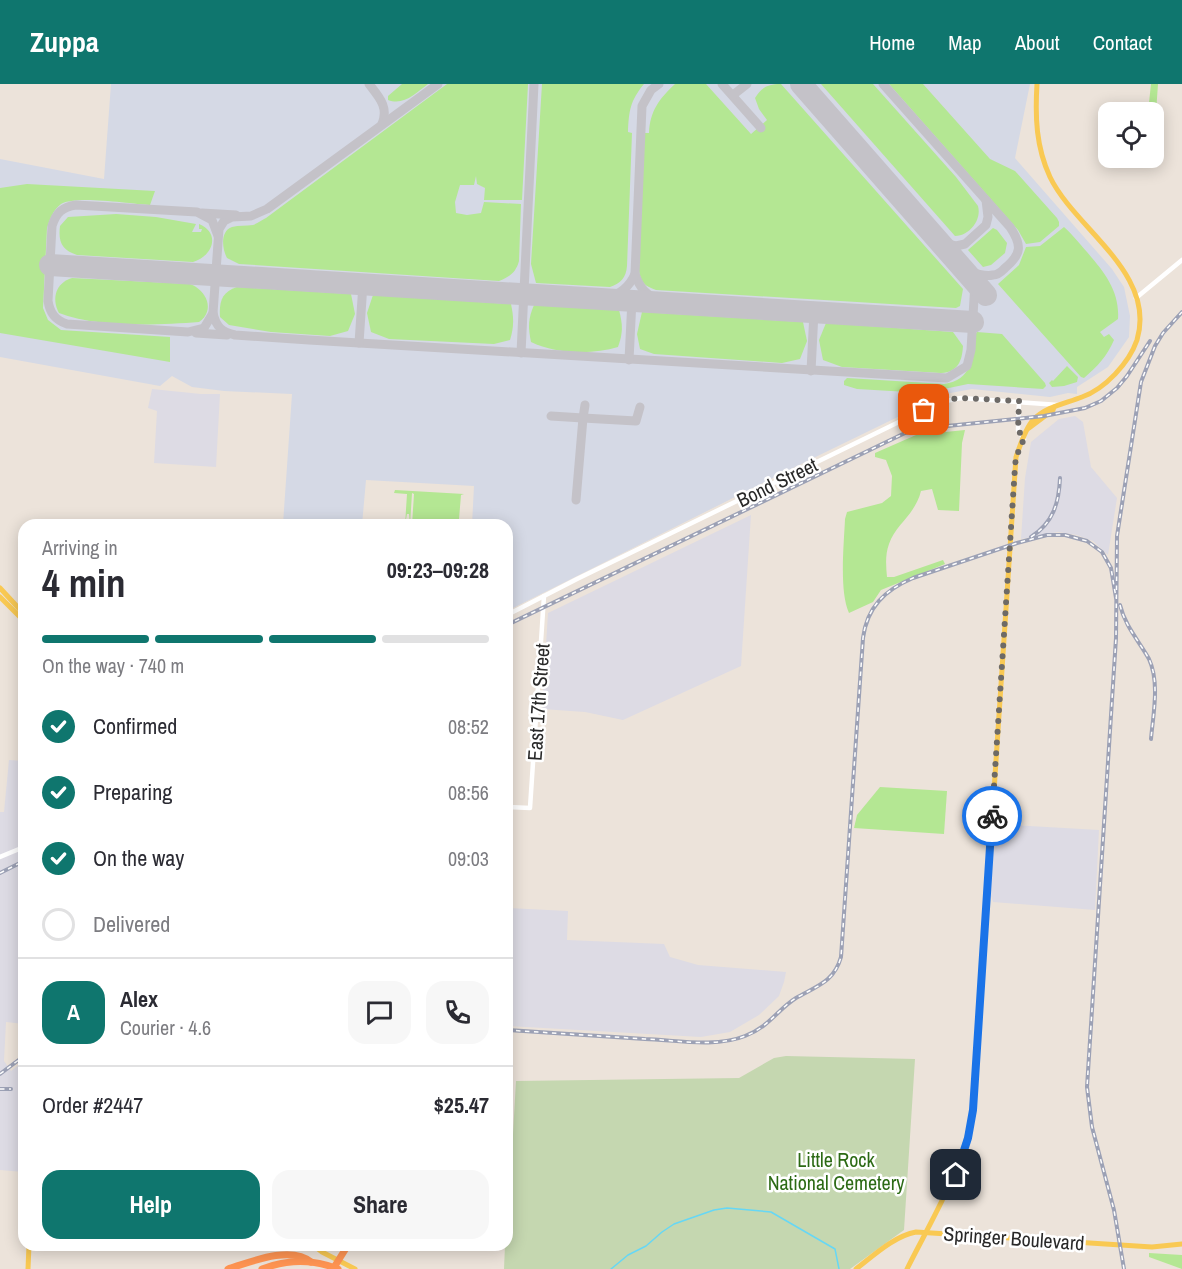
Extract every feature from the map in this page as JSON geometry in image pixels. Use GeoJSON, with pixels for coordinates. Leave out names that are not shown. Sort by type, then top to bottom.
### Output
{"type":"FeatureCollection","features":[{"type":"Feature","properties":{"kind":"highway"},"geometry":{"type":"LineString","coordinates":[[333,1269],[345,1251]]}},
{"type":"Feature","properties":{"kind":"highway"},"geometry":{"type":"LineString","coordinates":[[228,1269],[279,1255],[307,1258],[312,1262]]}},
{"type":"Feature","properties":{"kind":"highway"},"geometry":{"type":"LineString","coordinates":[[262,1269],[290,1262],[312,1262],[338,1269]]}},
{"type":"Feature","properties":{"kind":"main road"},"geometry":{"type":"LineString","coordinates":[[907,1269],[956,1175],[968,1138],[973,1110],[1016,457],[1029,428],[1057,406],[1097,390],[1120,368],[1137,338],[1139,316],[1130,281],[1122,268],[1067,204],[1051,178],[1043,158],[1037,132],[1037,84]]}},
{"type":"Feature","properties":{"kind":"main road"},"geometry":{"type":"LineString","coordinates":[[0,588],[18,608]]}},
{"type":"Feature","properties":{"kind":"main road"},"geometry":{"type":"LineString","coordinates":[[0,597],[18,615]]}},
{"type":"Feature","properties":{"kind":"main road","name":"Springer Boulevard"},"geometry":{"type":"LineString","coordinates":[[856,1269],[907,1234],[926,1233],[1152,1247],[1182,1244]]}},
{"type":"Feature","properties":{"kind":"main road"},"geometry":{"type":"LineString","coordinates":[[28,1269],[29,1251]]}},
{"type":"Feature","properties":{"kind":"main road"},"geometry":{"type":"LineString","coordinates":[[321,1251],[355,1269]]}},
{"type":"Feature","properties":{"kind":"street"},"geometry":{"type":"LineString","coordinates":[[1136,298],[1182,260]]}},
{"type":"Feature","properties":{"kind":"street","name":"Bond Street"},"geometry":{"type":"LineString","coordinates":[[513,612],[924,410],[953,399],[1019,401],[1057,406]]}},
{"type":"Feature","properties":{"kind":"street"},"geometry":{"type":"LineString","coordinates":[[1019,401],[1018,430],[1024,439]]}},
{"type":"Feature","properties":{"kind":"street","name":"East 17th Street"},"geometry":{"type":"LineString","coordinates":[[513,807],[530,808],[544,596]]}},
{"type":"Feature","properties":{"kind":"street"},"geometry":{"type":"LineString","coordinates":[[0,857],[18,850]]}},
{"type":"Feature","properties":{"kind":"shaded area"},"geometry":{"type":"Polygon","coordinates":[[[111,84],[1030,84],[1015,158],[1112,269],[1124,287],[1130,316],[1129,337],[1108,367],[1077,387],[1077,394],[1068,393],[1050,397],[972,389],[945,394],[513,608],[513,519],[472,519],[474,486],[366,480],[363,519],[283,519],[292,394],[192,387],[172,376],[160,386],[0,357],[0,159],[104,179],[111,84]]]}},
{"type":"Feature","properties":{"kind":"shaded area"},"geometry":{"type":"Polygon","coordinates":[[[152,389],[220,394],[216,467],[154,463],[157,411],[148,408],[152,389]]]}},
{"type":"Feature","properties":{"kind":"shaded area"},"geometry":{"type":"Polygon","coordinates":[[[1075,416],[1083,422],[1091,467],[1117,498],[1108,555],[1093,541],[1077,535],[1058,532],[1021,539],[1025,478],[1031,442],[1059,419],[1075,416]]]}},
{"type":"Feature","properties":{"kind":"shaded area"},"geometry":{"type":"Polygon","coordinates":[[[751,515],[741,666],[623,720],[585,712],[542,709],[548,613],[751,515]]]}},
{"type":"Feature","properties":{"kind":"shaded area"},"geometry":{"type":"Polygon","coordinates":[[[9,760],[18,761],[18,1023],[6,1022],[4,1061],[11,1071],[18,1066],[18,1172],[0,1170],[0,812],[4,812],[9,760]]]}},
{"type":"Feature","properties":{"kind":"shaded area"},"geometry":{"type":"Polygon","coordinates":[[[995,824],[1099,830],[1095,910],[993,902],[991,896],[995,824]]]}},
{"type":"Feature","properties":{"kind":"shaded area"},"geometry":{"type":"Polygon","coordinates":[[[513,908],[568,911],[567,940],[664,944],[670,957],[698,965],[786,972],[779,996],[759,1015],[730,1032],[701,1037],[513,1026],[513,908]]]}},
{"type":"Feature","properties":{"kind":"green space"},"geometry":{"type":"Polygon","coordinates":[[[402,84],[428,84],[405,100],[388,100],[388,96],[402,84]]]}},
{"type":"Feature","properties":{"kind":"green space"},"geometry":{"type":"Polygon","coordinates":[[[447,84],[528,84],[522,200],[484,200],[485,188],[477,184],[476,176],[474,185],[460,185],[455,202],[456,213],[467,215],[481,213],[484,202],[521,204],[519,261],[509,276],[499,281],[239,264],[227,258],[223,241],[228,229],[235,226],[253,225],[266,218],[447,84]]]}},
{"type":"Feature","properties":{"kind":"green space"},"geometry":{"type":"Polygon","coordinates":[[[542,84],[644,84],[633,101],[629,118],[628,132],[632,133],[626,270],[622,279],[610,287],[536,283],[531,264],[542,84]]]}},
{"type":"Feature","properties":{"kind":"green space"},"geometry":{"type":"Polygon","coordinates":[[[675,84],[706,84],[751,134],[767,120],[755,98],[766,87],[781,84],[963,289],[960,306],[956,308],[656,290],[646,285],[639,271],[644,133],[649,133],[651,118],[656,106],[675,84]]]}},
{"type":"Feature","properties":{"kind":"green space"},"geometry":{"type":"Polygon","coordinates":[[[821,84],[873,84],[956,177],[978,206],[978,217],[973,226],[965,233],[955,236],[821,84]]]}},
{"type":"Feature","properties":{"kind":"green space"},"geometry":{"type":"Polygon","coordinates":[[[889,84],[923,84],[990,159],[1015,171],[1057,218],[1059,226],[1040,242],[1026,244],[1018,230],[889,84]]]}},
{"type":"Feature","properties":{"kind":"green space"},"geometry":{"type":"Polygon","coordinates":[[[1151,84],[1158,84],[1157,102],[1149,102],[1151,84]]]}},
{"type":"Feature","properties":{"kind":"green space"},"geometry":{"type":"Polygon","coordinates":[[[27,184],[155,191],[150,205],[79,200],[68,201],[58,206],[47,228],[43,308],[48,320],[61,330],[170,337],[170,362],[0,333],[0,188],[27,184]]]}},
{"type":"Feature","properties":{"kind":"green space"},"geometry":{"type":"Polygon","coordinates":[[[116,214],[156,217],[196,224],[192,232],[201,232],[199,224],[210,233],[212,244],[205,255],[193,262],[77,255],[62,245],[60,226],[68,217],[116,214]]]}},
{"type":"Feature","properties":{"kind":"green space"},"geometry":{"type":"Polygon","coordinates":[[[1064,227],[1110,282],[1118,309],[1118,319],[1100,332],[1104,337],[1109,334],[1114,340],[1102,360],[1084,378],[998,284],[1019,265],[1026,247],[1040,246],[1064,227]]]}},
{"type":"Feature","properties":{"kind":"green space"},"geometry":{"type":"Polygon","coordinates":[[[993,228],[1007,243],[1005,253],[991,265],[983,267],[968,250],[993,228]]]}},
{"type":"Feature","properties":{"kind":"green space"},"geometry":{"type":"Polygon","coordinates":[[[72,278],[190,284],[204,295],[208,306],[207,312],[199,322],[165,324],[109,323],[74,318],[59,313],[55,302],[59,287],[72,278]]]}},
{"type":"Feature","properties":{"kind":"green space"},"geometry":{"type":"Polygon","coordinates":[[[237,287],[351,294],[355,314],[348,331],[330,336],[271,332],[229,325],[220,317],[220,306],[225,294],[237,287]]]}},
{"type":"Feature","properties":{"kind":"green space"},"geometry":{"type":"Polygon","coordinates":[[[373,295],[511,304],[513,322],[510,340],[494,344],[389,339],[371,332],[367,313],[373,295]]]}},
{"type":"Feature","properties":{"kind":"green space"},"geometry":{"type":"Polygon","coordinates":[[[534,305],[619,310],[622,329],[618,347],[608,350],[574,352],[551,349],[531,342],[529,323],[534,305]]]}},
{"type":"Feature","properties":{"kind":"green space"},"geometry":{"type":"Polygon","coordinates":[[[642,312],[803,322],[807,341],[800,359],[782,363],[654,354],[640,349],[637,334],[642,312]]]}},
{"type":"Feature","properties":{"kind":"green space"},"geometry":{"type":"Polygon","coordinates":[[[826,323],[953,332],[963,346],[962,356],[955,368],[941,373],[842,367],[823,360],[819,340],[826,323]]]}},
{"type":"Feature","properties":{"kind":"green space"},"geometry":{"type":"Polygon","coordinates":[[[977,332],[1002,334],[1046,386],[1043,389],[968,384],[925,393],[857,389],[844,385],[847,378],[944,384],[953,382],[966,373],[969,367],[977,332]]]}},
{"type":"Feature","properties":{"kind":"green space"},"geometry":{"type":"Polygon","coordinates":[[[1067,366],[1078,377],[1077,382],[1052,387],[1049,383],[1067,366]]]}},
{"type":"Feature","properties":{"kind":"green space"},"geometry":{"type":"Polygon","coordinates":[[[965,430],[962,443],[959,511],[938,510],[932,489],[921,491],[914,507],[892,537],[886,556],[887,577],[894,577],[943,560],[945,564],[881,590],[873,602],[849,613],[843,580],[847,512],[882,503],[891,496],[892,476],[886,460],[875,457],[875,453],[916,435],[965,430]]]}},
{"type":"Feature","properties":{"kind":"green space"},"geometry":{"type":"Polygon","coordinates":[[[395,490],[464,494],[461,495],[459,519],[412,519],[414,494],[412,493],[410,519],[407,514],[405,519],[407,494],[394,493],[395,490]]]}},
{"type":"Feature","properties":{"kind":"green space"},"geometry":{"type":"Polygon","coordinates":[[[880,787],[947,791],[944,834],[854,828],[857,815],[880,787]]]}},
{"type":"Feature","properties":{"kind":"green space","name":"Little Rock National Cemetery"},"geometry":{"type":"Polygon","coordinates":[[[786,1056],[915,1059],[904,1230],[850,1269],[504,1269],[505,1251],[513,1251],[513,1134],[516,1081],[739,1078],[774,1058],[786,1056]]]}},
{"type":"Feature","properties":{"kind":"green space"},"geometry":{"type":"Polygon","coordinates":[[[1149,1253],[1182,1255],[1182,1269],[1149,1257],[1149,1253]]]}},
{"type":"Feature","properties":{"kind":"waterway"},"geometry":{"type":"LineString","coordinates":[[611,1269],[674,1224],[714,1210],[727,1208],[771,1212],[835,1249],[839,1269]]}},
{"type":"Feature","properties":{"kind":"taxiway"},"geometry":{"type":"LineString","coordinates":[[369,84],[384,107],[382,124]]}},
{"type":"Feature","properties":{"kind":"taxiway"},"geometry":{"type":"LineString","coordinates":[[438,84],[267,209],[251,216],[232,217],[224,221],[219,229],[213,313],[220,328],[235,335],[947,378],[967,366],[971,350],[975,282]]}},
{"type":"Feature","properties":{"kind":"taxiway"},"geometry":{"type":"LineString","coordinates":[[521,353],[534,84]]}},
{"type":"Feature","properties":{"kind":"taxiway"},"geometry":{"type":"LineString","coordinates":[[659,84],[651,90],[642,106],[635,274],[644,291],[660,302]]}},
{"type":"Feature","properties":{"kind":"taxiway"},"geometry":{"type":"LineString","coordinates":[[722,84],[761,128]]}},
{"type":"Feature","properties":{"kind":"taxiway"},"geometry":{"type":"LineString","coordinates":[[733,95],[747,84]]}},
{"type":"Feature","properties":{"kind":"taxiway"},"geometry":{"type":"LineString","coordinates":[[883,84],[1010,227],[1017,239],[1018,249],[1015,258],[999,274],[986,275],[965,270]]}},
{"type":"Feature","properties":{"kind":"taxiway"},"geometry":{"type":"LineString","coordinates":[[939,241],[956,246],[965,244],[986,225],[988,217],[986,200]]}},
{"type":"Feature","properties":{"kind":"taxiway"},"geometry":{"type":"LineString","coordinates":[[213,313],[204,328],[188,332],[67,324],[59,320],[54,316],[48,301],[52,226],[60,211],[76,205],[197,212],[212,220],[218,236]]}},
{"type":"Feature","properties":{"kind":"taxiway"},"geometry":{"type":"LineString","coordinates":[[202,213],[236,215]]}},
{"type":"Feature","properties":{"kind":"taxiway"},"geometry":{"type":"LineString","coordinates":[[607,299],[624,290],[635,274]]}},
{"type":"Feature","properties":{"kind":"taxiway"},"geometry":{"type":"LineString","coordinates":[[359,343],[363,284]]}},
{"type":"Feature","properties":{"kind":"taxiway"},"geometry":{"type":"LineString","coordinates":[[629,360],[632,300]]}},
{"type":"Feature","properties":{"kind":"taxiway"},"geometry":{"type":"LineString","coordinates":[[811,371],[814,312]]}},
{"type":"Feature","properties":{"kind":"taxiway"},"geometry":{"type":"LineString","coordinates":[[196,333],[227,335]]}},
{"type":"Feature","properties":{"kind":"taxiway"},"geometry":{"type":"LineString","coordinates":[[551,416],[583,418],[585,405]]}},
{"type":"Feature","properties":{"kind":"taxiway"},"geometry":{"type":"LineString","coordinates":[[576,500],[583,418],[636,421],[640,407]]}},
{"type":"Feature","properties":{"kind":"runway"},"geometry":{"type":"LineString","coordinates":[[801,84],[986,295]]}},
{"type":"Feature","properties":{"kind":"runway"},"geometry":{"type":"LineString","coordinates":[[50,265],[973,322]]}},
{"type":"Feature","properties":{"kind":"railway"},"geometry":{"type":"LineString","coordinates":[[1124,1269],[1114,1210],[1092,1127],[1087,1087],[1116,638],[1117,536],[1141,382],[1155,346],[1163,333],[1182,312]]}},
{"type":"Feature","properties":{"kind":"railway"},"geometry":{"type":"LineString","coordinates":[[513,622],[905,433],[918,429],[1044,416],[1085,408],[1101,401],[1127,376],[1150,341]]}},
{"type":"Feature","properties":{"kind":"railway"},"geometry":{"type":"LineString","coordinates":[[1031,537],[1050,519],[1058,496],[1060,478]]}},
{"type":"Feature","properties":{"kind":"railway"},"geometry":{"type":"LineString","coordinates":[[513,1030],[682,1042],[721,1042],[745,1036],[767,1023],[789,1003],[829,978],[841,957],[863,638],[869,617],[879,601],[894,588],[913,578],[1047,535],[1065,535],[1087,541],[1102,552],[1111,568],[1116,598]]}},
{"type":"Feature","properties":{"kind":"railway"},"geometry":{"type":"LineString","coordinates":[[1120,605],[1125,620],[1152,668],[1155,699],[1151,739]]}},
{"type":"Feature","properties":{"kind":"railway"},"geometry":{"type":"LineString","coordinates":[[0,873],[18,864]]}},
{"type":"Feature","properties":{"kind":"railway"},"geometry":{"type":"LineString","coordinates":[[0,1074],[18,1060]]}},
{"type":"Feature","properties":{"kind":"railway"},"geometry":{"type":"LineString","coordinates":[[0,1089],[11,1089]]}},
{"type":"Feature","properties":{"kind":"way so far"},"geometry":{"type":"LineString","coordinates":[[924,410],[961,398],[1019,401],[1018,430],[1024,439],[1016,457],[1015,467],[992,816]]}},
{"type":"Feature","properties":{"kind":"route"},"geometry":{"type":"LineString","coordinates":[[956,1175],[968,1138],[973,1110],[992,816]]}}]}
